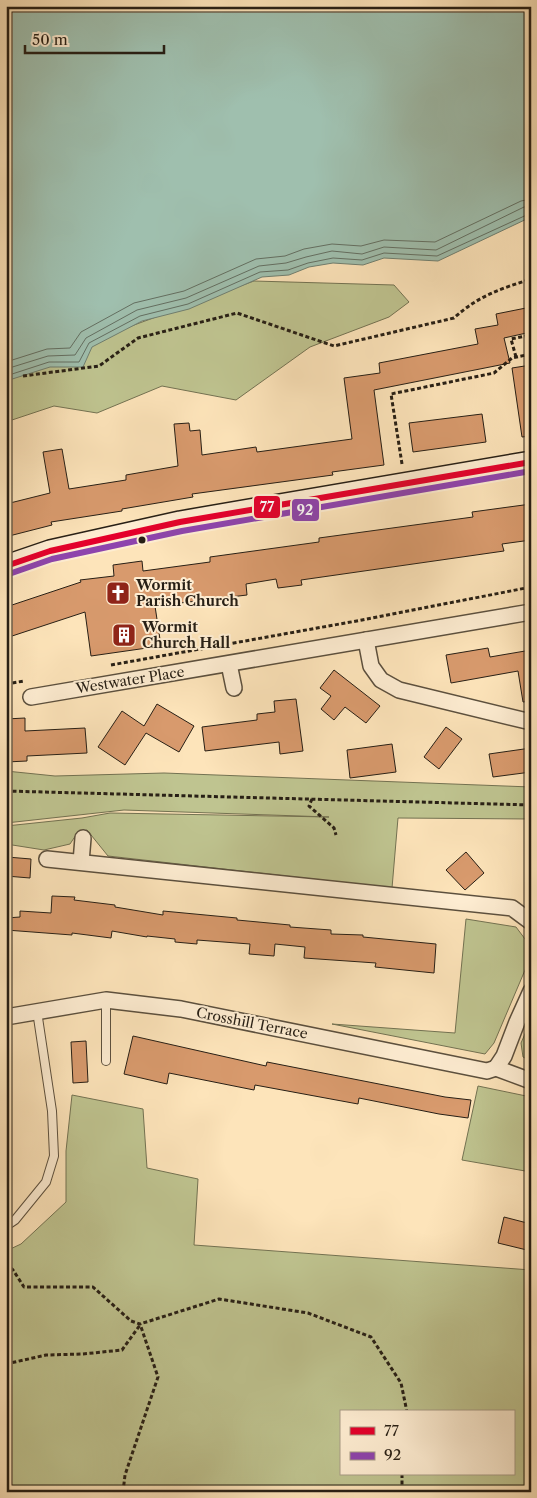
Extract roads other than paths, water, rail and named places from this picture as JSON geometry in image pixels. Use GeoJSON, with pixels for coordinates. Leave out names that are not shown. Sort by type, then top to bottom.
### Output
{"type":"FeatureCollection","features":[{"type":"Feature","properties":{"kind":"main road"},"geometry":{"type":"LineString","coordinates":[[6,566],[50,551],[180,522],[531,462]]}},
{"type":"Feature","properties":{"kind":"street","name":"Westwater Place"},"geometry":{"type":"LineString","coordinates":[[31,697],[531,612]]}},
{"type":"Feature","properties":{"kind":"street"},"geometry":{"type":"LineString","coordinates":[[366,640],[370,666],[381,680],[399,690],[531,722]]}},
{"type":"Feature","properties":{"kind":"street"},"geometry":{"type":"LineString","coordinates":[[229,664],[234,688]]}},
{"type":"Feature","properties":{"kind":"street"},"geometry":{"type":"LineString","coordinates":[[81,862],[83,838]]}},
{"type":"Feature","properties":{"kind":"street"},"geometry":{"type":"LineString","coordinates":[[47,859],[512,908],[531,922]]}},
{"type":"Feature","properties":{"kind":"street"},"geometry":{"type":"LineString","coordinates":[[496,1068],[504,1056],[531,991]]}},
{"type":"Feature","properties":{"kind":"street","name":"Crosshill Terrace"},"geometry":{"type":"LineString","coordinates":[[6,1017],[106,1000],[181,1009],[488,1071],[496,1068],[531,1081]]}},
{"type":"Feature","properties":{"kind":"lane"},"geometry":{"type":"LineString","coordinates":[[106,1000],[106,1060]]}},
{"type":"Feature","properties":{"kind":"lane"},"geometry":{"type":"LineString","coordinates":[[6,1226],[15,1220],[46,1182],[54,1156],[52,1111],[37,1011]]}},
{"type":"Feature","properties":{"kind":"water"},"geometry":{"type":"Polygon","coordinates":[[[6,6],[531,6],[531,217],[438,261],[384,258],[363,265],[333,263],[309,267],[289,275],[262,277],[189,309],[142,321],[92,347],[83,367],[50,367],[6,381],[6,6]]]}},
{"type":"Feature","properties":{"kind":"place","name":"Wormit Parish Church"},"geometry":{"type":"Point","coordinates":[118,593]}},
{"type":"Feature","properties":{"kind":"place","name":"Wormit Church Hall"},"geometry":{"type":"Point","coordinates":[124,635]}}]}
